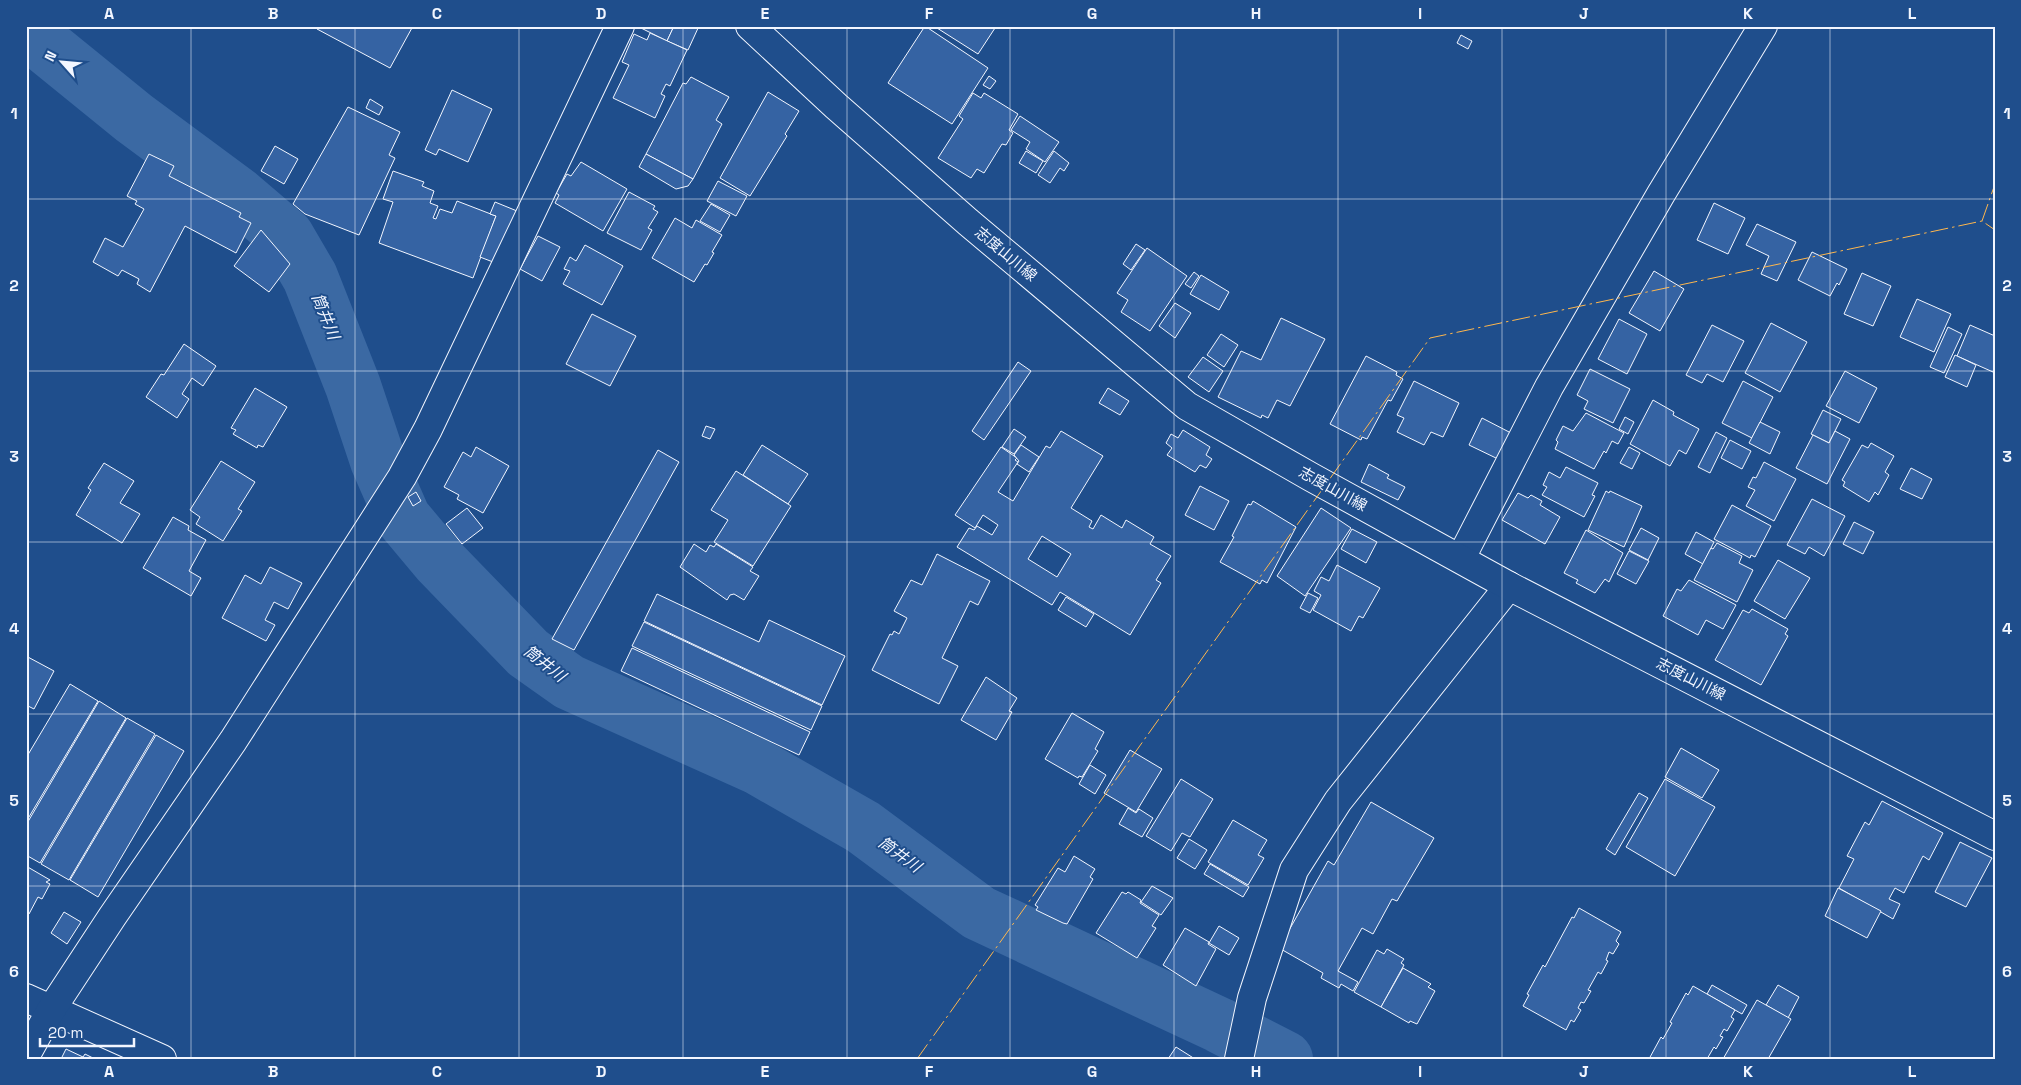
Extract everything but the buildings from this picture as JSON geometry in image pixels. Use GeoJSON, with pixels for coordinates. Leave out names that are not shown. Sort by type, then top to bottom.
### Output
{"type":"FeatureCollection","features":[{"type":"Feature","properties":{"kind":"street"},"geometry":{"type":"LineString","coordinates":[[26,1055],[51,1010],[112,917],[233,741],[402,476],[436,412],[620,26]]}},
{"type":"Feature","properties":{"kind":"street","name":"志度山川線"},"geometry":{"type":"LineString","coordinates":[[750,26],[836,106],[968,222],[1187,406],[1312,478],[1509,586],[1995,836]]}},
{"type":"Feature","properties":{"kind":"street"},"geometry":{"type":"LineString","coordinates":[[1461,558],[1549,387],[1661,194],[1764,26]]}},
{"type":"Feature","properties":{"kind":"street"},"geometry":{"type":"LineString","coordinates":[[1239,1059],[1252,998],[1294,870],[1338,801],[1509,586]]}},
{"type":"Feature","properties":{"kind":"street"},"geometry":{"type":"LineString","coordinates":[[26,998],[162,1059]]}},
{"type":"Feature","properties":{"kind":"waterway","name":"筒井川"},"geometry":{"type":"LineString","coordinates":[[26,28],[38,40],[134,118],[238,195],[286,236],[310,277],[353,386],[378,461],[403,518],[439,561],[528,653],[569,682],[758,767],[863,827],[979,913],[1219,1025],[1285,1059]]}},
{"type":"Feature","properties":{"kind":"power"},"geometry":{"type":"LineString","coordinates":[[1982,221],[1995,184]]}},
{"type":"Feature","properties":{"kind":"power"},"geometry":{"type":"LineString","coordinates":[[917,1059],[1430,338],[1982,221],[1995,230]]}}]}
